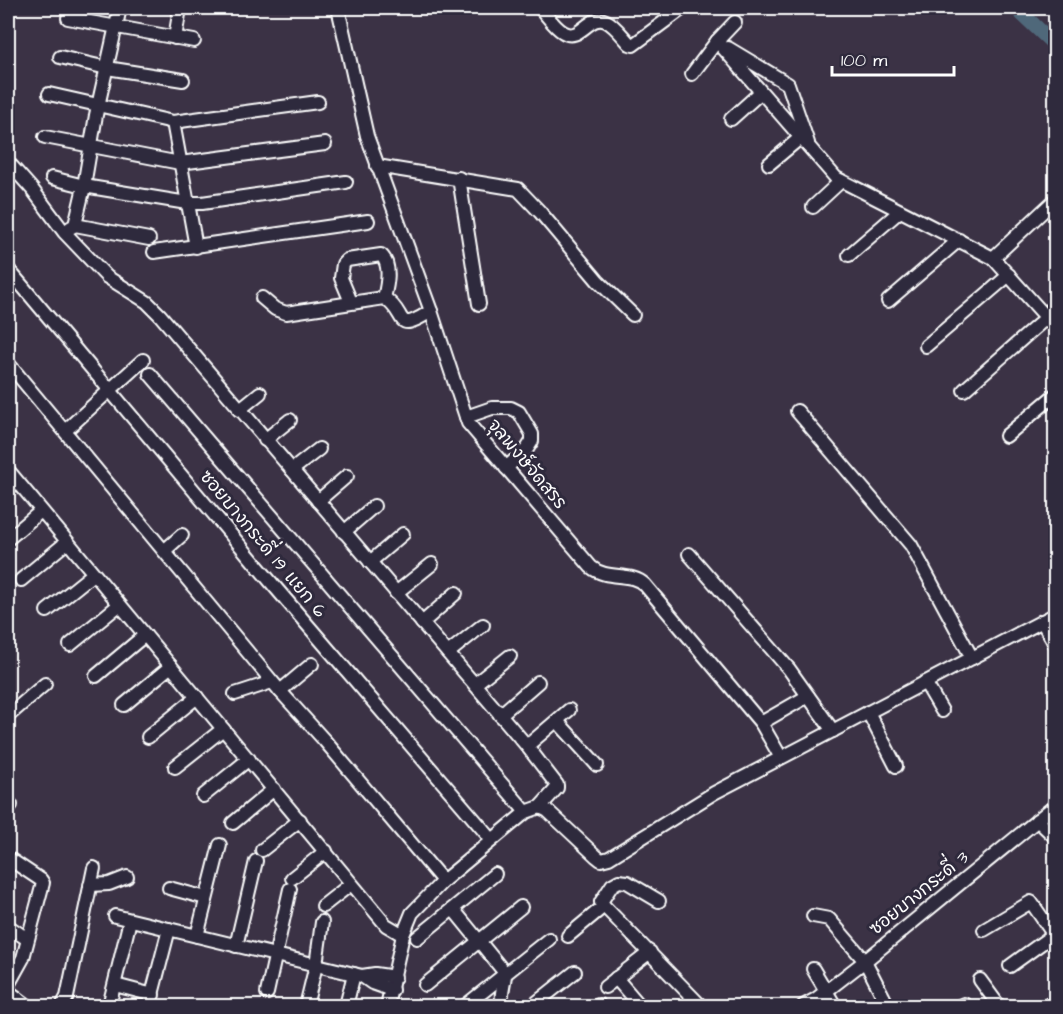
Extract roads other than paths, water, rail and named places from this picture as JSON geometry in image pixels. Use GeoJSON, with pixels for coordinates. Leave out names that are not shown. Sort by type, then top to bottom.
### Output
{"type":"FeatureCollection","features":[{"type":"Feature","properties":{"kind":"street"},"geometry":{"type":"LineString","coordinates":[[69,228],[83,188],[98,106],[120,8]]}},
{"type":"Feature","properties":{"kind":"street"},"geometry":{"type":"LineString","coordinates":[[175,38],[180,8]]}},
{"type":"Feature","properties":{"kind":"street","name":"จุลพงษ์จัดสรร"},"geometry":{"type":"LineString","coordinates":[[339,8],[367,136],[432,311],[468,423],[598,573],[635,579],[645,585],[761,723],[780,756]]}},
{"type":"Feature","properties":{"kind":"street"},"geometry":{"type":"LineString","coordinates":[[540,8],[560,31],[567,34],[575,34],[596,20],[602,19],[609,22],[633,45],[683,8]]}},
{"type":"Feature","properties":{"kind":"street"},"geometry":{"type":"LineString","coordinates":[[68,18],[194,40]]}},
{"type":"Feature","properties":{"kind":"street"},"geometry":{"type":"LineString","coordinates":[[720,44],[735,22]]}},
{"type":"Feature","properties":{"kind":"street"},"geometry":{"type":"LineString","coordinates":[[720,44],[836,178],[993,258],[1056,328]]}},
{"type":"Feature","properties":{"kind":"street"},"geometry":{"type":"LineString","coordinates":[[720,44],[788,84],[810,149]]}},
{"type":"Feature","properties":{"kind":"street"},"geometry":{"type":"LineString","coordinates":[[60,57],[107,68],[183,80]]}},
{"type":"Feature","properties":{"kind":"street"},"geometry":{"type":"LineString","coordinates":[[731,119],[761,92]]}},
{"type":"Feature","properties":{"kind":"street"},"geometry":{"type":"LineString","coordinates":[[49,94],[173,122],[318,102]]}},
{"type":"Feature","properties":{"kind":"street"},"geometry":{"type":"LineString","coordinates":[[173,122],[196,247]]}},
{"type":"Feature","properties":{"kind":"street"},"geometry":{"type":"LineString","coordinates":[[45,137],[180,164],[325,144]]}},
{"type":"Feature","properties":{"kind":"street"},"geometry":{"type":"LineString","coordinates":[[769,164],[800,138]]}},
{"type":"Feature","properties":{"kind":"street"},"geometry":{"type":"LineString","coordinates":[[8,162],[69,228],[114,283],[152,306],[501,715],[557,785],[557,788],[540,807],[526,812],[492,840],[443,881],[412,913],[403,935],[387,1006]]}},
{"type":"Feature","properties":{"kind":"street"},"geometry":{"type":"LineString","coordinates":[[377,166],[459,178],[521,191],[598,281],[633,315]]}},
{"type":"Feature","properties":{"kind":"street"},"geometry":{"type":"LineString","coordinates":[[51,178],[83,188],[187,202],[202,202],[346,182]]}},
{"type":"Feature","properties":{"kind":"street"},"geometry":{"type":"LineString","coordinates":[[459,178],[479,304]]}},
{"type":"Feature","properties":{"kind":"street"},"geometry":{"type":"LineString","coordinates":[[813,207],[841,181]]}},
{"type":"Feature","properties":{"kind":"street"},"geometry":{"type":"LineString","coordinates":[[993,258],[1056,199]]}},
{"type":"Feature","properties":{"kind":"street"},"geometry":{"type":"LineString","coordinates":[[849,255],[900,211]]}},
{"type":"Feature","properties":{"kind":"street"},"geometry":{"type":"LineString","coordinates":[[154,252],[368,221]]}},
{"type":"Feature","properties":{"kind":"street"},"geometry":{"type":"LineString","coordinates":[[69,228],[149,238]]}},
{"type":"Feature","properties":{"kind":"street"},"geometry":{"type":"LineString","coordinates":[[888,301],[958,240]]}},
{"type":"Feature","properties":{"kind":"street"},"geometry":{"type":"LineString","coordinates":[[351,302],[341,278],[342,264],[347,260],[381,255],[386,262],[387,285],[384,298]]}},
{"type":"Feature","properties":{"kind":"street","name":"ซอยบางกระดี่ 19 แยก 6"},"geometry":{"type":"LineString","coordinates":[[8,269],[275,587],[492,840]]}},
{"type":"Feature","properties":{"kind":"street"},"geometry":{"type":"LineString","coordinates":[[926,346],[1008,275]]}},
{"type":"Feature","properties":{"kind":"street"},"geometry":{"type":"LineString","coordinates":[[262,298],[274,309],[286,313],[384,298],[388,300],[401,319],[408,323],[415,322],[432,311]]}},
{"type":"Feature","properties":{"kind":"street"},"geometry":{"type":"LineString","coordinates":[[964,390],[1046,318],[1056,306]]}},
{"type":"Feature","properties":{"kind":"street"},"geometry":{"type":"LineString","coordinates":[[64,430],[144,360]]}},
{"type":"Feature","properties":{"kind":"street"},"geometry":{"type":"LineString","coordinates":[[8,363],[276,687],[325,741],[443,881]]}},
{"type":"Feature","properties":{"kind":"street"},"geometry":{"type":"LineString","coordinates":[[150,374],[526,812]]}},
{"type":"Feature","properties":{"kind":"street"},"geometry":{"type":"LineString","coordinates":[[239,410],[260,393]]}},
{"type":"Feature","properties":{"kind":"street"},"geometry":{"type":"LineString","coordinates":[[1006,436],[1056,394]]}},
{"type":"Feature","properties":{"kind":"street"},"geometry":{"type":"LineString","coordinates":[[466,417],[492,408],[511,408],[519,412],[532,435],[532,441],[527,449],[506,468]]}},
{"type":"Feature","properties":{"kind":"street"},"geometry":{"type":"LineString","coordinates":[[797,411],[911,545],[972,658]]}},
{"type":"Feature","properties":{"kind":"street"},"geometry":{"type":"LineString","coordinates":[[265,440],[290,420]]}},
{"type":"Feature","properties":{"kind":"street"},"geometry":{"type":"LineString","coordinates":[[292,470],[319,448]]}},
{"type":"Feature","properties":{"kind":"street"},"geometry":{"type":"LineString","coordinates":[[318,501],[347,476]]}},
{"type":"Feature","properties":{"kind":"street"},"geometry":{"type":"LineString","coordinates":[[10,479],[41,511],[386,925],[403,935]]}},
{"type":"Feature","properties":{"kind":"street"},"geometry":{"type":"LineString","coordinates":[[344,532],[374,506]]}},
{"type":"Feature","properties":{"kind":"street"},"geometry":{"type":"LineString","coordinates":[[8,539],[41,511]]}},
{"type":"Feature","properties":{"kind":"street"},"geometry":{"type":"LineString","coordinates":[[370,562],[403,534]]}},
{"type":"Feature","properties":{"kind":"street"},"geometry":{"type":"LineString","coordinates":[[164,551],[182,535]]}},
{"type":"Feature","properties":{"kind":"street"},"geometry":{"type":"LineString","coordinates":[[21,580],[67,542]]}},
{"type":"Feature","properties":{"kind":"street"},"geometry":{"type":"LineString","coordinates":[[688,554],[789,669],[832,731]]}},
{"type":"Feature","properties":{"kind":"street"},"geometry":{"type":"LineString","coordinates":[[396,593],[432,564]]}},
{"type":"Feature","properties":{"kind":"street"},"geometry":{"type":"LineString","coordinates":[[47,611],[93,574]]}},
{"type":"Feature","properties":{"kind":"street"},"geometry":{"type":"LineString","coordinates":[[422,623],[456,593]]}},
{"type":"Feature","properties":{"kind":"street"},"geometry":{"type":"LineString","coordinates":[[70,645],[119,605]]}},
{"type":"Feature","properties":{"kind":"street"},"geometry":{"type":"LineString","coordinates":[[540,807],[548,811],[601,860],[609,858],[706,797],[780,756],[1056,614]]}},
{"type":"Feature","properties":{"kind":"street"},"geometry":{"type":"LineString","coordinates":[[1042,621],[1056,646]]}},
{"type":"Feature","properties":{"kind":"street"},"geometry":{"type":"LineString","coordinates":[[448,653],[483,625]]}},
{"type":"Feature","properties":{"kind":"street"},"geometry":{"type":"LineString","coordinates":[[96,676],[144,635]]}},
{"type":"Feature","properties":{"kind":"street"},"geometry":{"type":"LineString","coordinates":[[474,684],[510,656]]}},
{"type":"Feature","properties":{"kind":"street"},"geometry":{"type":"LineString","coordinates":[[235,693],[276,687],[312,664]]}},
{"type":"Feature","properties":{"kind":"street"},"geometry":{"type":"LineString","coordinates":[[124,705],[171,666]]}},
{"type":"Feature","properties":{"kind":"street"},"geometry":{"type":"LineString","coordinates":[[501,715],[538,682]]}},
{"type":"Feature","properties":{"kind":"street"},"geometry":{"type":"LineString","coordinates":[[925,682],[942,711]]}},
{"type":"Feature","properties":{"kind":"street"},"geometry":{"type":"LineString","coordinates":[[8,716],[45,684]]}},
{"type":"Feature","properties":{"kind":"street"},"geometry":{"type":"LineString","coordinates":[[761,723],[808,696]]}},
{"type":"Feature","properties":{"kind":"street"},"geometry":{"type":"LineString","coordinates":[[148,737],[197,697]]}},
{"type":"Feature","properties":{"kind":"street"},"geometry":{"type":"LineString","coordinates":[[527,746],[569,710]]}},
{"type":"Feature","properties":{"kind":"street"},"geometry":{"type":"LineString","coordinates":[[868,712],[896,766]]}},
{"type":"Feature","properties":{"kind":"street"},"geometry":{"type":"LineString","coordinates":[[557,720],[597,765]]}},
{"type":"Feature","properties":{"kind":"street"},"geometry":{"type":"LineString","coordinates":[[176,767],[223,729]]}},
{"type":"Feature","properties":{"kind":"street"},"geometry":{"type":"LineString","coordinates":[[203,796],[249,759]]}},
{"type":"Feature","properties":{"kind":"street"},"geometry":{"type":"LineString","coordinates":[[233,823],[273,789]]}},
{"type":"Feature","properties":{"kind":"street","name":"ซอยบางกระดี่ 3"},"geometry":{"type":"LineString","coordinates":[[803,1006],[865,961],[1056,805]]}},
{"type":"Feature","properties":{"kind":"street"},"geometry":{"type":"LineString","coordinates":[[236,946],[259,855],[300,820]]}},
{"type":"Feature","properties":{"kind":"street"},"geometry":{"type":"LineString","coordinates":[[1037,820],[1056,838]]}},
{"type":"Feature","properties":{"kind":"street"},"geometry":{"type":"LineString","coordinates":[[197,936],[220,845]]}},
{"type":"Feature","properties":{"kind":"street"},"geometry":{"type":"LineString","coordinates":[[267,993],[291,884],[326,851]]}},
{"type":"Feature","properties":{"kind":"street"},"geometry":{"type":"LineString","coordinates":[[8,858],[43,883],[19,967],[8,985]]}},
{"type":"Feature","properties":{"kind":"street"},"geometry":{"type":"LineString","coordinates":[[62,1006],[67,997],[94,868]]}},
{"type":"Feature","properties":{"kind":"street"},"geometry":{"type":"LineString","coordinates":[[417,938],[495,874]]}},
{"type":"Feature","properties":{"kind":"street"},"geometry":{"type":"LineString","coordinates":[[90,885],[109,884],[127,877]]}},
{"type":"Feature","properties":{"kind":"street"},"geometry":{"type":"LineString","coordinates":[[659,901],[620,880],[612,885],[602,902],[701,1006]]}},
{"type":"Feature","properties":{"kind":"street"},"geometry":{"type":"LineString","coordinates":[[323,906],[351,884]]}},
{"type":"Feature","properties":{"kind":"street"},"geometry":{"type":"LineString","coordinates":[[169,888],[206,898]]}},
{"type":"Feature","properties":{"kind":"street"},"geometry":{"type":"LineString","coordinates":[[984,930],[1031,902],[1054,936],[1010,966]]}},
{"type":"Feature","properties":{"kind":"street"},"geometry":{"type":"LineString","coordinates":[[568,936],[604,906]]}},
{"type":"Feature","properties":{"kind":"street"},"geometry":{"type":"LineString","coordinates":[[425,985],[521,907]]}},
{"type":"Feature","properties":{"kind":"street"},"geometry":{"type":"LineString","coordinates":[[453,909],[505,973],[501,1001],[503,1006]]}},
{"type":"Feature","properties":{"kind":"street"},"geometry":{"type":"LineString","coordinates":[[115,916],[358,975],[372,983],[393,983]]}},
{"type":"Feature","properties":{"kind":"street"},"geometry":{"type":"LineString","coordinates":[[813,916],[829,919],[865,961],[888,1006]]}},
{"type":"Feature","properties":{"kind":"street"},"geometry":{"type":"LineString","coordinates":[[109,1006],[130,920]]}},
{"type":"Feature","properties":{"kind":"street"},"geometry":{"type":"LineString","coordinates":[[306,1006],[316,965],[322,922]]}},
{"type":"Feature","properties":{"kind":"street"},"geometry":{"type":"LineString","coordinates":[[8,926],[27,939]]}},
{"type":"Feature","properties":{"kind":"street"},"geometry":{"type":"LineString","coordinates":[[115,985],[151,1000],[169,929]]}},
{"type":"Feature","properties":{"kind":"street"},"geometry":{"type":"LineString","coordinates":[[465,1006],[549,939]]}},
{"type":"Feature","properties":{"kind":"street"},"geometry":{"type":"LineString","coordinates":[[605,987],[650,952]]}},
{"type":"Feature","properties":{"kind":"street"},"geometry":{"type":"LineString","coordinates":[[813,969],[835,1006]]}},
{"type":"Feature","properties":{"kind":"street"},"geometry":{"type":"LineString","coordinates":[[535,1006],[575,972]]}},
{"type":"Feature","properties":{"kind":"street"},"geometry":{"type":"LineString","coordinates":[[346,1006],[358,975]]}},
{"type":"Feature","properties":{"kind":"street"},"geometry":{"type":"LineString","coordinates":[[616,978],[640,1006]]}},
{"type":"Feature","properties":{"kind":"street"},"geometry":{"type":"LineString","coordinates":[[980,980],[999,1006]]}},
{"type":"Feature","properties":{"kind":"street"},"geometry":{"type":"LineString","coordinates":[[8,991],[28,1006]]}},
{"type":"Feature","properties":{"kind":"street"},"geometry":{"type":"LineString","coordinates":[[1047,1006],[1056,1000]]}},
{"type":"Feature","properties":{"kind":"waterway"},"geometry":{"type":"LineString","coordinates":[[1016,8],[1056,46]]}}]}
